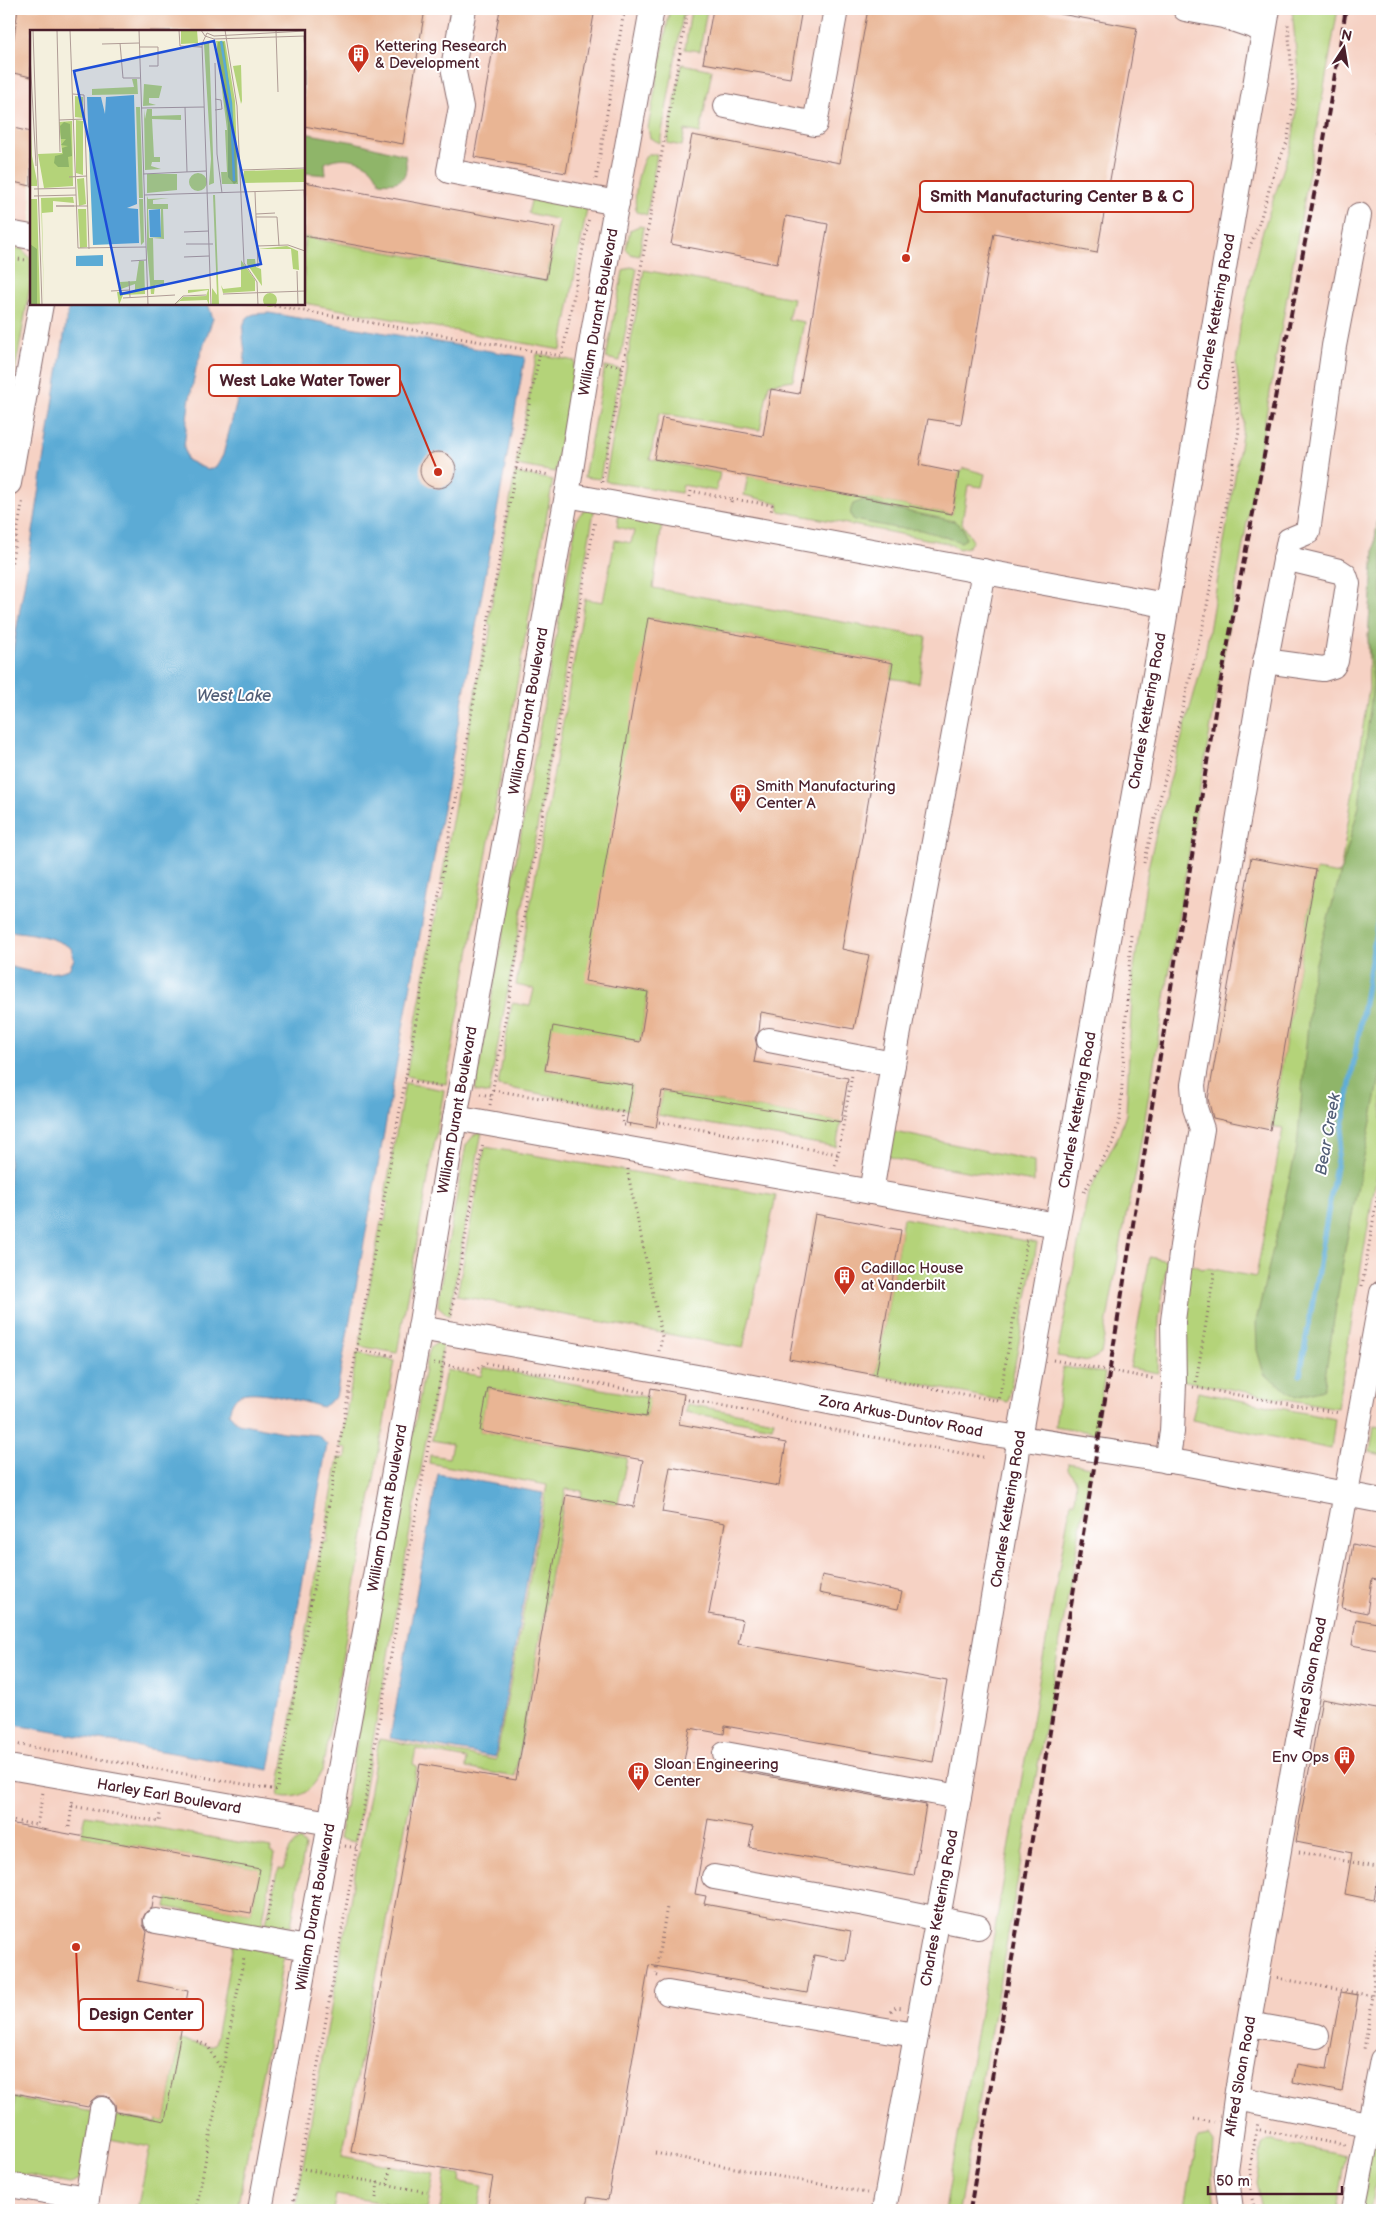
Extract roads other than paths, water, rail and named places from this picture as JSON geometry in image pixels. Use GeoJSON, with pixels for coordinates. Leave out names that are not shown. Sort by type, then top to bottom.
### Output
{"type":"FeatureCollection","features":[{"type":"Feature","properties":{"kind":"lane"},"geometry":{"type":"LineString","coordinates":[[464,9],[453,67],[461,107],[449,171],[617,203]]}},
{"type":"Feature","properties":{"kind":"lane","name":"William Durant Boulevard"},"geometry":{"type":"LineString","coordinates":[[260,2210],[420,1328],[454,1118],[567,495],[593,333],[652,9]]}},
{"type":"Feature","properties":{"kind":"lane"},"geometry":{"type":"LineString","coordinates":[[726,106],[815,124],[836,9]]}},
{"type":"Feature","properties":{"kind":"lane"},"geometry":{"type":"LineString","coordinates":[[1185,9],[1222,16],[1273,20]]}},
{"type":"Feature","properties":{"kind":"lane","name":"Charles Kettering Road"},"geometry":{"type":"LineString","coordinates":[[885,2203],[959,1797],[1019,1438],[1151,698],[1165,605],[1273,20]]}},
{"type":"Feature","properties":{"kind":"lane"},"geometry":{"type":"LineString","coordinates":[[1167,1461],[1184,1385],[1172,1320],[1182,1246],[1202,1129],[1195,1108],[1193,1085],[1265,661],[1289,540],[1308,532],[1334,346],[1360,215]]}},
{"type":"Feature","properties":{"kind":"lane"},"geometry":{"type":"LineString","coordinates":[[9,233],[30,238]]}},
{"type":"Feature","properties":{"kind":"lane"},"geometry":{"type":"LineString","coordinates":[[9,483],[41,305]]}},
{"type":"Feature","properties":{"kind":"lane"},"geometry":{"type":"LineString","coordinates":[[567,495],[1165,605]]}},
{"type":"Feature","properties":{"kind":"lane"},"geometry":{"type":"LineString","coordinates":[[1265,661],[1323,668],[1333,666],[1336,661],[1348,584],[1345,575],[1339,571],[1285,558]]}},
{"type":"Feature","properties":{"kind":"lane"},"geometry":{"type":"LineString","coordinates":[[871,1192],[984,571]]}},
{"type":"Feature","properties":{"kind":"lane"},"geometry":{"type":"LineString","coordinates":[[769,1040],[893,1064]]}},
{"type":"Feature","properties":{"kind":"lane"},"geometry":{"type":"LineString","coordinates":[[454,1118],[1057,1225]]}},
{"type":"Feature","properties":{"kind":"lane","name":"Alfred Sloan Road"},"geometry":{"type":"LineString","coordinates":[[1231,2210],[1226,2171],[1236,2098],[1279,1848],[1382,1293]]}},
{"type":"Feature","properties":{"kind":"lane","name":"Zora Arkus-Duntov Road"},"geometry":{"type":"LineString","coordinates":[[420,1328],[1019,1438],[1167,1461],[1382,1501]]}},
{"type":"Feature","properties":{"kind":"lane"},"geometry":{"type":"LineString","coordinates":[[725,1754],[959,1797]]}},
{"type":"Feature","properties":{"kind":"lane","name":"Harley Earl Boulevard"},"geometry":{"type":"LineString","coordinates":[[9,1767],[330,1824]]}},
{"type":"Feature","properties":{"kind":"lane"},"geometry":{"type":"LineString","coordinates":[[714,1877],[978,1927]]}},
{"type":"Feature","properties":{"kind":"lane"},"geometry":{"type":"LineString","coordinates":[[156,1921],[308,1948]]}},
{"type":"Feature","properties":{"kind":"lane"},"geometry":{"type":"LineString","coordinates":[[668,1993],[915,2035]]}},
{"type":"Feature","properties":{"kind":"lane"},"geometry":{"type":"LineString","coordinates":[[1249,2024],[1317,2036]]}},
{"type":"Feature","properties":{"kind":"lane"},"geometry":{"type":"LineString","coordinates":[[1353,2210],[1368,2124],[1382,2060]]}},
{"type":"Feature","properties":{"kind":"lane"},"geometry":{"type":"LineString","coordinates":[[1236,2098],[1368,2124]]}},
{"type":"Feature","properties":{"kind":"lane"},"geometry":{"type":"LineString","coordinates":[[9,2185],[86,2204],[102,2109]]}},
{"type":"Feature","properties":{"kind":"water","name":"West Lake"},"geometry":{"type":"Polygon","coordinates":[[[69,305],[208,305],[213,318],[196,368],[189,403],[184,447],[187,460],[208,470],[217,466],[223,455],[244,368],[243,326],[247,318],[252,315],[269,313],[525,357],[336,1397],[322,1407],[279,1396],[245,1393],[235,1399],[229,1413],[238,1423],[283,1432],[318,1435],[327,1445],[269,1770],[9,1724],[9,966],[47,973],[69,969],[74,959],[71,948],[64,944],[33,934],[9,931],[9,673],[69,305]]]}},
{"type":"Feature","properties":{"kind":"water"},"geometry":{"type":"Polygon","coordinates":[[[438,1474],[543,1493],[495,1757],[390,1738],[438,1474]]]}},
{"type":"Feature","properties":{"kind":"waterway","name":"Bear Creek"},"geometry":{"type":"LineString","coordinates":[[1300,1375],[1382,898]]}},
{"type":"Feature","properties":{"kind":"railway"},"geometry":{"type":"LineString","coordinates":[[970,2210],[1094,1468],[1216,706],[1319,169],[1346,9]]}},
{"type":"Feature","properties":{"kind":"place","name":"Kettering Research & Development"},"geometry":{"type":"Point","coordinates":[359,74]}},
{"type":"Feature","properties":{"kind":"place","name":"Smith Manufacturing Center B & C"},"geometry":{"type":"Point","coordinates":[906,258]}},
{"type":"Feature","properties":{"kind":"place","name":"West Lake Water Tower"},"geometry":{"type":"Point","coordinates":[438,472]}},
{"type":"Feature","properties":{"kind":"place","name":"Smith Manufacturing Center A"},"geometry":{"type":"Point","coordinates":[740,814]}},
{"type":"Feature","properties":{"kind":"place","name":"Cadillac House at Vanderbilt"},"geometry":{"type":"Point","coordinates":[845,1296]}},
{"type":"Feature","properties":{"kind":"place","name":"Env Ops"},"geometry":{"type":"Point","coordinates":[1345,1776]}},
{"type":"Feature","properties":{"kind":"place","name":"Sloan Engineering Center"},"geometry":{"type":"Point","coordinates":[638,1792]}},
{"type":"Feature","properties":{"kind":"place","name":"Design Center"},"geometry":{"type":"Point","coordinates":[76,1947]}}]}
